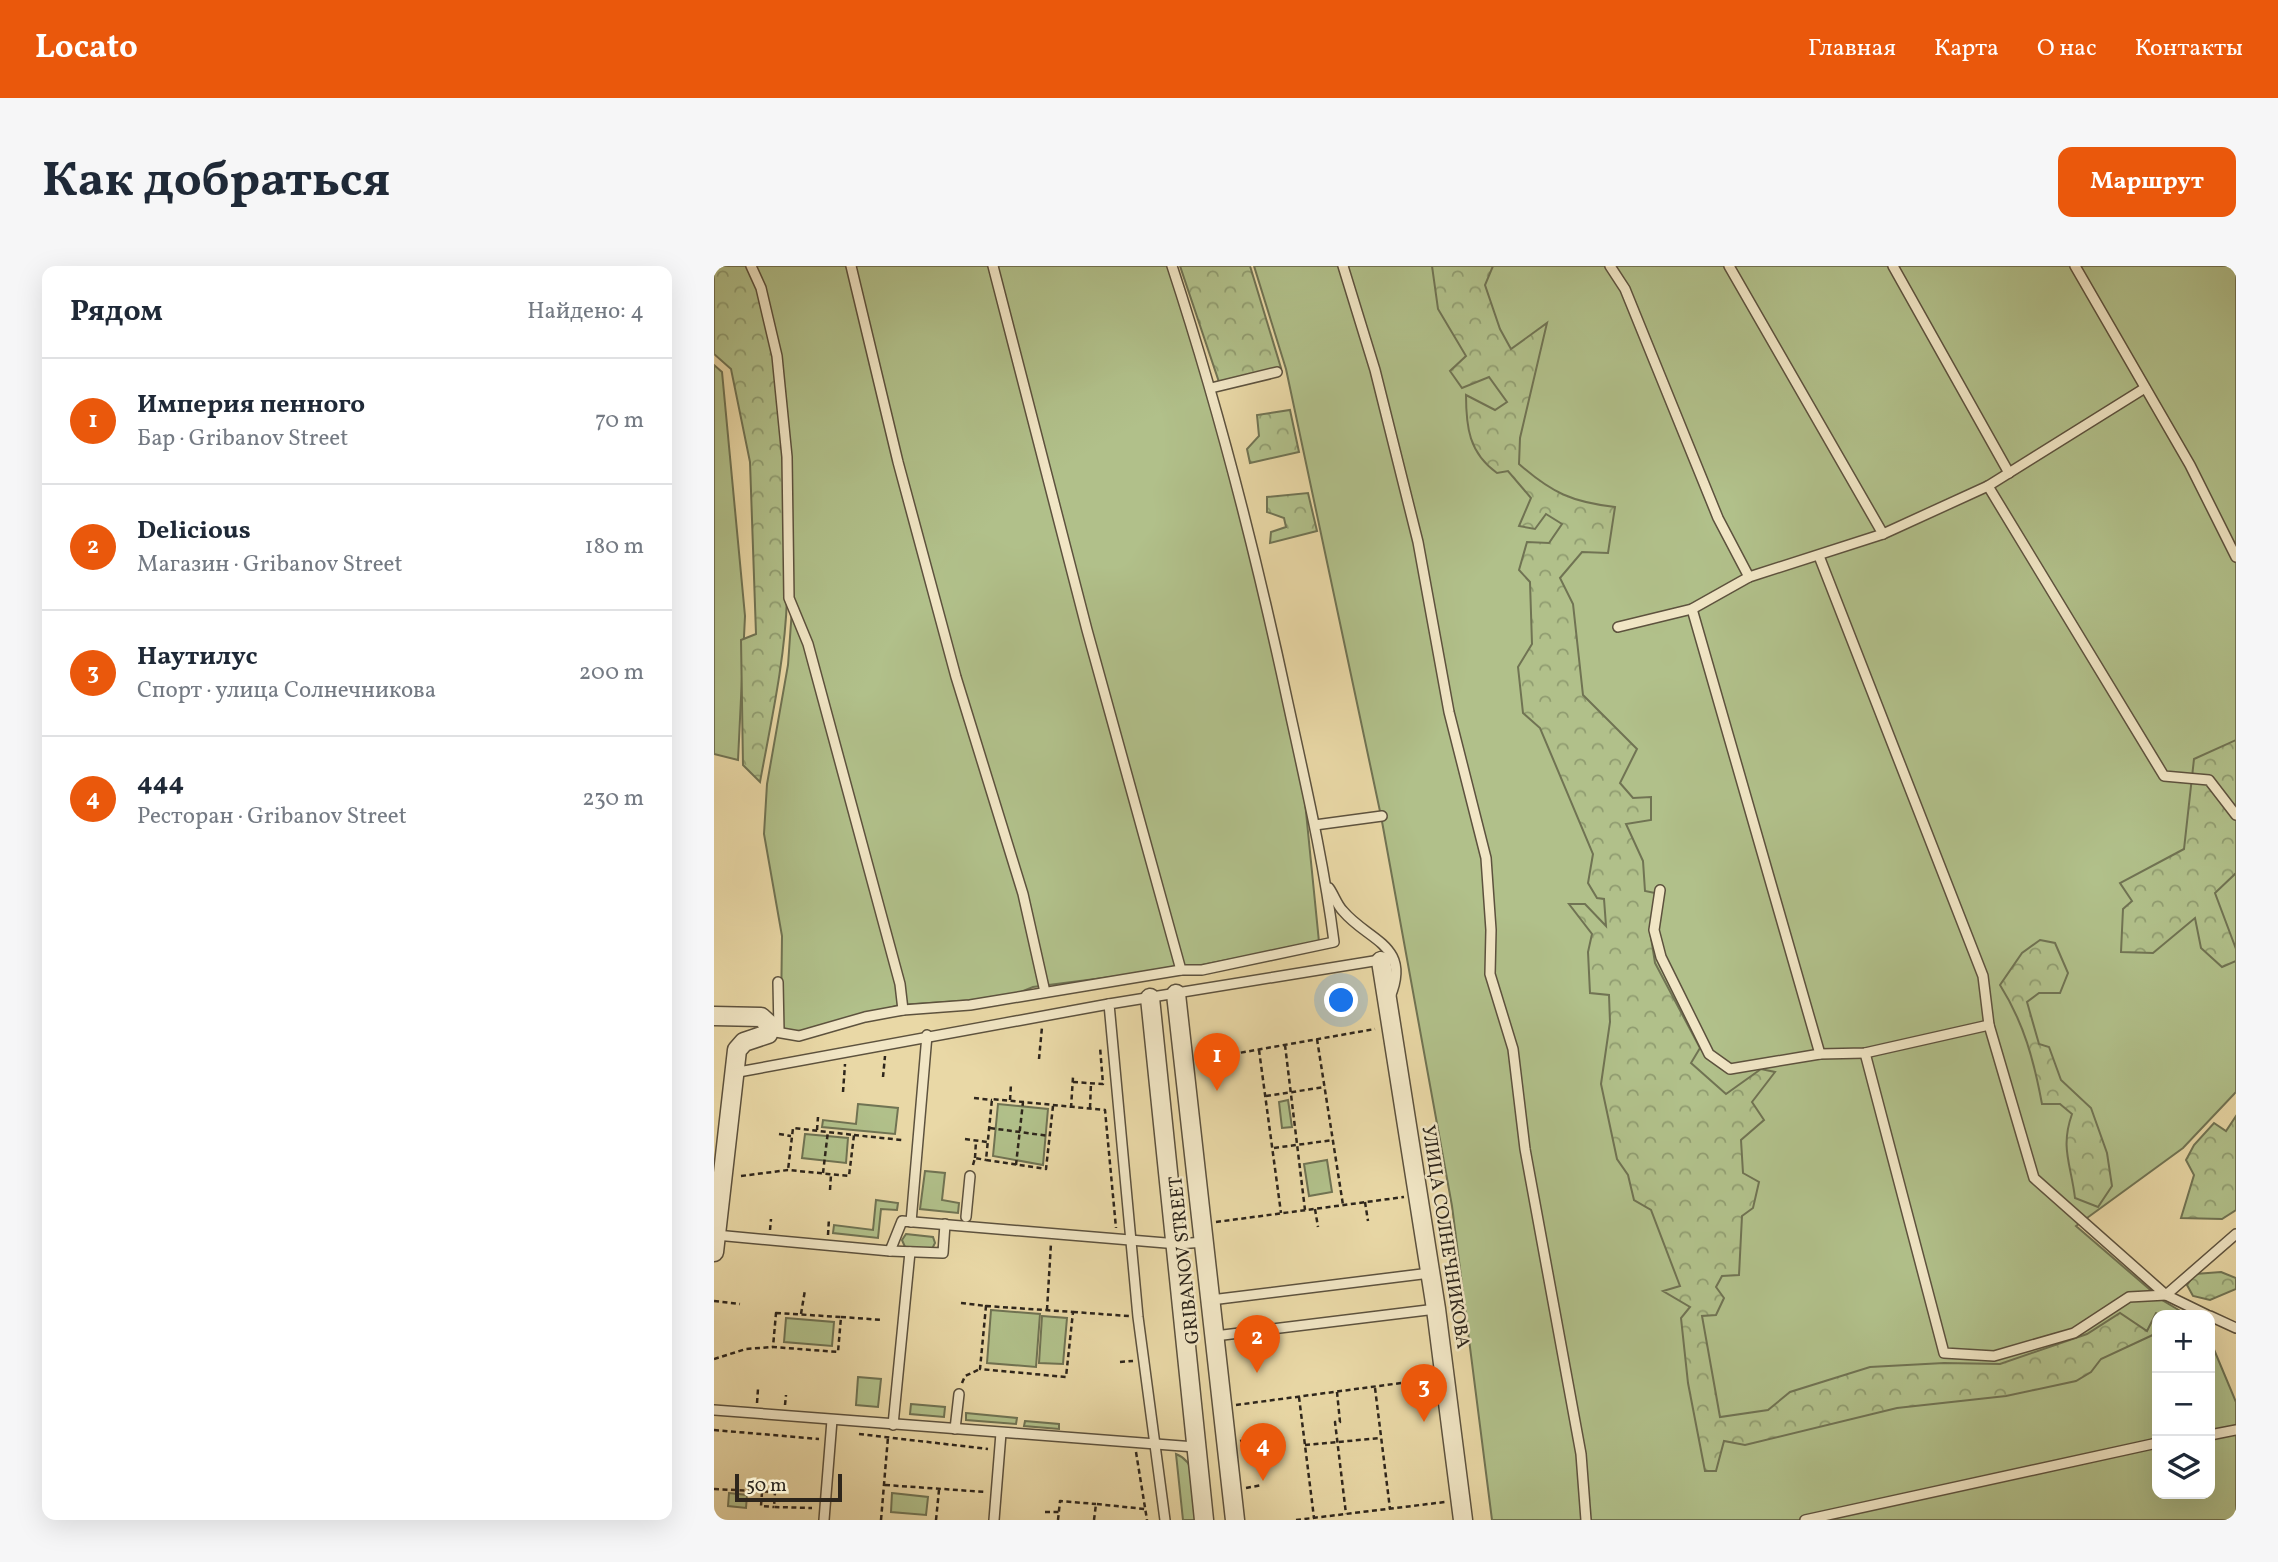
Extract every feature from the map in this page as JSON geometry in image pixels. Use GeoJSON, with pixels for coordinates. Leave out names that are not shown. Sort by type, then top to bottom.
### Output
{"type":"FeatureCollection","features":[{"type":"Feature","properties":{"kind":"street","name":"УЛИЦА СОЛНЕЧНИКОВА"},"geometry":{"type":"LineString","coordinates":[[1387,960],[1388,1001],[1436,1309],[1463,1520]]}},
{"type":"Feature","properties":{"kind":"street","name":"GRIBANOV STREET"},"geometry":{"type":"LineString","coordinates":[[1176,995],[1235,1520]]}},
{"type":"Feature","properties":{"kind":"street","name":"GRIBANOV STREET"},"geometry":{"type":"LineString","coordinates":[[1150,998],[1178,1244],[1195,1447],[1204,1520]]}},
{"type":"Feature","properties":{"kind":"street"},"geometry":{"type":"LineString","coordinates":[[714,1016],[761,1017],[769,1022],[774,1032],[738,1047],[715,1244]]}},
{"type":"Feature","properties":{"kind":"lane"},"geometry":{"type":"LineString","coordinates":[[751,266],[761,288],[777,356],[787,457],[789,598],[808,643],[900,984],[903,1010]]}},
{"type":"Feature","properties":{"kind":"lane"},"geometry":{"type":"LineString","coordinates":[[851,266],[898,462],[956,677],[1023,894],[1045,992]]}},
{"type":"Feature","properties":{"kind":"lane"},"geometry":{"type":"LineString","coordinates":[[993,266],[1084,617],[1181,970]]}},
{"type":"Feature","properties":{"kind":"lane"},"geometry":{"type":"LineString","coordinates":[[778,982],[774,1032],[799,1036],[864,1017],[903,1010],[970,1005],[1181,970],[1202,970],[1334,943],[1315,825],[1256,551],[1211,388],[1172,266]]}},
{"type":"Feature","properties":{"kind":"lane"},"geometry":{"type":"LineString","coordinates":[[1343,266],[1375,370],[1418,542],[1449,712],[1486,858],[1491,930],[1490,974],[1513,1049],[1525,1149],[1581,1454],[1586,1520]]}},
{"type":"Feature","properties":{"kind":"lane"},"geometry":{"type":"LineString","coordinates":[[1610,266],[1625,289],[1718,518],[1749,578]]}},
{"type":"Feature","properties":{"kind":"lane"},"geometry":{"type":"LineString","coordinates":[[1729,266],[1883,534]]}},
{"type":"Feature","properties":{"kind":"lane"},"geometry":{"type":"LineString","coordinates":[[1893,266],[2009,473]]}},
{"type":"Feature","properties":{"kind":"lane"},"geometry":{"type":"LineString","coordinates":[[2075,266],[2190,465],[2236,556]]}},
{"type":"Feature","properties":{"kind":"lane"},"geometry":{"type":"LineString","coordinates":[[1211,388],[1277,372]]}},
{"type":"Feature","properties":{"kind":"lane"},"geometry":{"type":"LineString","coordinates":[[1618,627],[1692,609],[1749,578],[1883,534],[1988,486],[2146,388]]}},
{"type":"Feature","properties":{"kind":"lane"},"geometry":{"type":"LineString","coordinates":[[1988,486],[2164,776],[2209,780],[2236,815]]}},
{"type":"Feature","properties":{"kind":"lane"},"geometry":{"type":"LineString","coordinates":[[1819,556],[1983,976],[1989,1025],[2034,1178],[2166,1296],[2196,1310]]}},
{"type":"Feature","properties":{"kind":"lane"},"geometry":{"type":"LineString","coordinates":[[1692,609],[1820,1054]]}},
{"type":"Feature","properties":{"kind":"lane"},"geometry":{"type":"LineString","coordinates":[[1315,825],[1382,816]]}},
{"type":"Feature","properties":{"kind":"lane"},"geometry":{"type":"LineString","coordinates":[[733,1073],[927,1035],[1387,960],[1378,937],[1342,911],[1326,882]]}},
{"type":"Feature","properties":{"kind":"lane"},"geometry":{"type":"LineString","coordinates":[[1661,890],[1654,930],[1661,957],[1709,1054],[1730,1069],[1820,1054],[1865,1053],[1989,1025]]}},
{"type":"Feature","properties":{"kind":"lane"},"geometry":{"type":"LineString","coordinates":[[1146,976],[1150,998]]}},
{"type":"Feature","properties":{"kind":"lane"},"geometry":{"type":"LineString","coordinates":[[1109,1004],[1138,1317],[1165,1520]]}},
{"type":"Feature","properties":{"kind":"lane"},"geometry":{"type":"LineString","coordinates":[[911,1222],[927,1035]]}},
{"type":"Feature","properties":{"kind":"lane"},"geometry":{"type":"LineString","coordinates":[[1865,1053],[1944,1353],[1994,1356],[2074,1333],[2129,1297],[2166,1296],[2236,1234]]}},
{"type":"Feature","properties":{"kind":"lane"},"geometry":{"type":"LineString","coordinates":[[966,1217],[970,1177]]}},
{"type":"Feature","properties":{"kind":"lane"},"geometry":{"type":"LineString","coordinates":[[890,1251],[902,1221],[1131,1241],[1178,1244],[1205,1242]]}},
{"type":"Feature","properties":{"kind":"lane"},"geometry":{"type":"LineString","coordinates":[[715,1244],[943,1253],[945,1224]]}},
{"type":"Feature","properties":{"kind":"lane"},"geometry":{"type":"LineString","coordinates":[[893,1425],[910,1252]]}},
{"type":"Feature","properties":{"kind":"lane"},"geometry":{"type":"LineString","coordinates":[[1211,1300],[1430,1273]]}},
{"type":"Feature","properties":{"kind":"lane"},"geometry":{"type":"LineString","coordinates":[[1215,1336],[1436,1309]]}},
{"type":"Feature","properties":{"kind":"lane"},"geometry":{"type":"LineString","coordinates":[[2215,1319],[2236,1328]]}},
{"type":"Feature","properties":{"kind":"lane"},"geometry":{"type":"LineString","coordinates":[[955,1429],[959,1394]]}},
{"type":"Feature","properties":{"kind":"lane"},"geometry":{"type":"LineString","coordinates":[[714,1410],[1195,1447]]}},
{"type":"Feature","properties":{"kind":"lane"},"geometry":{"type":"LineString","coordinates":[[824,1520],[832,1420]]}},
{"type":"Feature","properties":{"kind":"lane"},"geometry":{"type":"LineString","coordinates":[[2215,1433],[2236,1430]]}},
{"type":"Feature","properties":{"kind":"lane"},"geometry":{"type":"LineString","coordinates":[[994,1520],[1001,1433]]}},
{"type":"Feature","properties":{"kind":"lane"},"geometry":{"type":"LineString","coordinates":[[1805,1520],[2152,1444]]}},
{"type":"Feature","properties":{"kind":"path"},"geometry":{"type":"LineString","coordinates":[[1039,1059],[1042,1024]]}},
{"type":"Feature","properties":{"kind":"path"},"geometry":{"type":"LineString","coordinates":[[1197,1061],[1378,1028]]}},
{"type":"Feature","properties":{"kind":"path"},"geometry":{"type":"LineString","coordinates":[[1317,1039],[1343,1205]]}},
{"type":"Feature","properties":{"kind":"path"},"geometry":{"type":"LineString","coordinates":[[1073,1082],[1103,1084],[1100,1042]]}},
{"type":"Feature","properties":{"kind":"path"},"geometry":{"type":"LineString","coordinates":[[1286,1045],[1305,1210]]}},
{"type":"Feature","properties":{"kind":"path"},"geometry":{"type":"LineString","coordinates":[[1259,1050],[1281,1213]]}},
{"type":"Feature","properties":{"kind":"path"},"geometry":{"type":"LineString","coordinates":[[883,1077],[886,1051]]}},
{"type":"Feature","properties":{"kind":"path"},"geometry":{"type":"LineString","coordinates":[[843,1092],[846,1058]]}},
{"type":"Feature","properties":{"kind":"path"},"geometry":{"type":"LineString","coordinates":[[1071,1108],[1073,1077]]}},
{"type":"Feature","properties":{"kind":"path"},"geometry":{"type":"LineString","coordinates":[[1090,1109],[1091,1083]]}},
{"type":"Feature","properties":{"kind":"path"},"geometry":{"type":"LineString","coordinates":[[1010,1100],[1011,1084]]}},
{"type":"Feature","properties":{"kind":"path"},"geometry":{"type":"LineString","coordinates":[[1266,1096],[1325,1087]]}},
{"type":"Feature","properties":{"kind":"path"},"geometry":{"type":"LineString","coordinates":[[974,1098],[1105,1110]]}},
{"type":"Feature","properties":{"kind":"path"},"geometry":{"type":"LineString","coordinates":[[986,1160],[992,1101]]}},
{"type":"Feature","properties":{"kind":"path"},"geometry":{"type":"LineString","coordinates":[[1016,1164],[1023,1102]]}},
{"type":"Feature","properties":{"kind":"path"},"geometry":{"type":"LineString","coordinates":[[975,1158],[1045,1169],[1053,1106]]}},
{"type":"Feature","properties":{"kind":"path"},"geometry":{"type":"LineString","coordinates":[[817,1130],[818,1118]]}},
{"type":"Feature","properties":{"kind":"path"},"geometry":{"type":"LineString","coordinates":[[989,1128],[1049,1136]]}},
{"type":"Feature","properties":{"kind":"path"},"geometry":{"type":"LineString","coordinates":[[788,1170],[793,1129],[902,1139]]}},
{"type":"Feature","properties":{"kind":"path"},"geometry":{"type":"LineString","coordinates":[[823,1173],[828,1131]]}},
{"type":"Feature","properties":{"kind":"path"},"geometry":{"type":"LineString","coordinates":[[779,1134],[791,1136]]}},
{"type":"Feature","properties":{"kind":"path"},"geometry":{"type":"LineString","coordinates":[[741,1175],[788,1170],[849,1176],[854,1135]]}},
{"type":"Feature","properties":{"kind":"path"},"geometry":{"type":"LineString","coordinates":[[965,1139],[988,1142]]}},
{"type":"Feature","properties":{"kind":"path"},"geometry":{"type":"LineString","coordinates":[[970,1177],[976,1140]]}},
{"type":"Feature","properties":{"kind":"path"},"geometry":{"type":"LineString","coordinates":[[1273,1149],[1333,1140]]}},
{"type":"Feature","properties":{"kind":"path"},"geometry":{"type":"LineString","coordinates":[[830,1190],[831,1175]]}},
{"type":"Feature","properties":{"kind":"path"},"geometry":{"type":"LineString","coordinates":[[1216,1222],[1404,1197]]}},
{"type":"Feature","properties":{"kind":"path"},"geometry":{"type":"LineString","coordinates":[[1365,1202],[1368,1221]]}},
{"type":"Feature","properties":{"kind":"path"},"geometry":{"type":"LineString","coordinates":[[1315,1209],[1318,1227]]}},
{"type":"Feature","properties":{"kind":"path"},"geometry":{"type":"LineString","coordinates":[[828,1237],[829,1218]]}},
{"type":"Feature","properties":{"kind":"path"},"geometry":{"type":"LineString","coordinates":[[770,1231],[771,1219]]}},
{"type":"Feature","properties":{"kind":"path"},"geometry":{"type":"LineString","coordinates":[[1047,1310],[1051,1233]]}},
{"type":"Feature","properties":{"kind":"path"},"geometry":{"type":"LineString","coordinates":[[801,1314],[805,1290]]}},
{"type":"Feature","properties":{"kind":"path"},"geometry":{"type":"LineString","coordinates":[[714,1301],[740,1304]]}},
{"type":"Feature","properties":{"kind":"path"},"geometry":{"type":"LineString","coordinates":[[961,1303],[1138,1317]]}},
{"type":"Feature","properties":{"kind":"path"},"geometry":{"type":"LineString","coordinates":[[980,1369],[986,1306]]}},
{"type":"Feature","properties":{"kind":"path"},"geometry":{"type":"LineString","coordinates":[[773,1347],[776,1312],[883,1320]]}},
{"type":"Feature","properties":{"kind":"path"},"geometry":{"type":"LineString","coordinates":[[959,1394],[965,1376],[980,1369],[1066,1377],[1073,1312]]}},
{"type":"Feature","properties":{"kind":"path"},"geometry":{"type":"LineString","coordinates":[[714,1359],[746,1349],[773,1347],[838,1352],[841,1317]]}},
{"type":"Feature","properties":{"kind":"path"},"geometry":{"type":"LineString","coordinates":[[1120,1362],[1133,1361]]}},
{"type":"Feature","properties":{"kind":"path"},"geometry":{"type":"LineString","coordinates":[[1236,1405],[1430,1379]]}},
{"type":"Feature","properties":{"kind":"path"},"geometry":{"type":"LineString","coordinates":[[1375,1388],[1390,1510]]}},
{"type":"Feature","properties":{"kind":"path"},"geometry":{"type":"LineString","coordinates":[[757,1403],[758,1389]]}},
{"type":"Feature","properties":{"kind":"path"},"geometry":{"type":"LineString","coordinates":[[1337,1392],[1340,1422],[1335,1422],[1346,1514]]}},
{"type":"Feature","properties":{"kind":"path"},"geometry":{"type":"LineString","coordinates":[[785,1403],[786,1395]]}},
{"type":"Feature","properties":{"kind":"path"},"geometry":{"type":"LineString","coordinates":[[1299,1397],[1314,1518]]}},
{"type":"Feature","properties":{"kind":"path"},"geometry":{"type":"LineString","coordinates":[[714,1430],[820,1439]]}},
{"type":"Feature","properties":{"kind":"path"},"geometry":{"type":"LineString","coordinates":[[832,1431],[888,1437],[913,1443],[1000,1451]]}},
{"type":"Feature","properties":{"kind":"path"},"geometry":{"type":"LineString","coordinates":[[881,1520],[888,1437]]}},
{"type":"Feature","properties":{"kind":"path"},"geometry":{"type":"LineString","coordinates":[[1305,1445],[1381,1438]]}},
{"type":"Feature","properties":{"kind":"path"},"geometry":{"type":"LineString","coordinates":[[1240,1441],[1256,1439]]}},
{"type":"Feature","properties":{"kind":"path"},"geometry":{"type":"LineString","coordinates":[[912,1448],[913,1443]]}},
{"type":"Feature","properties":{"kind":"path"},"geometry":{"type":"LineString","coordinates":[[1135,1443],[1147,1520]]}},
{"type":"Feature","properties":{"kind":"path"},"geometry":{"type":"LineString","coordinates":[[960,1451],[961,1446]]}},
{"type":"Feature","properties":{"kind":"path"},"geometry":{"type":"LineString","coordinates":[[885,1485],[988,1492]]}},
{"type":"Feature","properties":{"kind":"path"},"geometry":{"type":"LineString","coordinates":[[1246,1488],[1262,1485]]}},
{"type":"Feature","properties":{"kind":"path"},"geometry":{"type":"LineString","coordinates":[[714,1489],[775,1492],[774,1507]]}},
{"type":"Feature","properties":{"kind":"path"},"geometry":{"type":"LineString","coordinates":[[936,1520],[939,1490]]}},
{"type":"Feature","properties":{"kind":"path"},"geometry":{"type":"LineString","coordinates":[[762,1492],[761,1506],[813,1508]]}},
{"type":"Feature","properties":{"kind":"path"},"geometry":{"type":"LineString","coordinates":[[1296,1520],[1460,1500]]}},
{"type":"Feature","properties":{"kind":"path"},"geometry":{"type":"LineString","coordinates":[[1058,1520],[1060,1501],[1145,1509]]}},
{"type":"Feature","properties":{"kind":"path"},"geometry":{"type":"LineString","coordinates":[[1094,1520],[1096,1504]]}},
{"type":"Feature","properties":{"kind":"path"},"geometry":{"type":"LineString","coordinates":[[1045,1512],[1059,1512]]}},
{"type":"Feature","properties":{"kind":"green space"},"geometry":{"type":"Polygon","coordinates":[[[714,266],[749,266],[767,319],[781,411],[788,528],[786,621],[777,691],[760,782],[743,765],[741,640],[756,634],[750,462],[731,369],[714,354],[714,266]]]}},
{"type":"Feature","properties":{"kind":"green space"},"geometry":{"type":"Polygon","coordinates":[[[755,266],[1169,266],[1204,372],[1252,552],[1304,792],[1319,942],[1201,965],[1181,965],[1142,973],[1033,987],[1006,998],[899,1005],[793,1037],[785,1036],[781,1015],[782,936],[764,834],[767,784],[788,665],[793,595],[755,266]]]}},
{"type":"Feature","properties":{"kind":"green space"},"geometry":{"type":"Polygon","coordinates":[[[1180,266],[1250,266],[1281,368],[1219,382],[1180,266]]]}},
{"type":"Feature","properties":{"kind":"green space"},"geometry":{"type":"Polygon","coordinates":[[[1254,266],[2236,266],[2236,1092],[2183,1148],[2076,1226],[2162,1300],[2179,1310],[2152,1310],[2152,1499],[2215,1499],[2215,1352],[2236,1402],[2236,1520],[1492,1520],[1452,1206],[1381,816],[1286,369],[1254,266]]]}},
{"type":"Feature","properties":{"kind":"green space"},"geometry":{"type":"Polygon","coordinates":[[[1432,266],[1493,266],[1485,285],[1500,329],[1511,349],[1547,323],[1520,438],[1519,464],[1563,495],[1615,507],[1608,553],[1582,552],[1560,578],[1573,604],[1583,695],[1637,749],[1620,783],[1633,798],[1651,797],[1651,820],[1626,824],[1643,861],[1645,891],[1655,893],[1650,931],[1655,963],[1700,1048],[1691,1063],[1726,1094],[1761,1069],[1775,1072],[1752,1102],[1764,1120],[1741,1140],[1743,1173],[1759,1182],[1753,1208],[1742,1216],[1739,1275],[1722,1276],[1716,1287],[1724,1298],[1716,1315],[1702,1316],[1720,1417],[1768,1410],[1790,1392],[1870,1367],[1944,1363],[2000,1364],[2087,1334],[2120,1313],[2147,1331],[2152,1321],[2152,1335],[2101,1359],[2091,1372],[2076,1381],[2006,1396],[1897,1408],[1745,1445],[1724,1441],[1716,1471],[1705,1471],[1688,1383],[1681,1318],[1690,1307],[1663,1291],[1680,1286],[1651,1210],[1634,1200],[1628,1175],[1617,1159],[1601,1084],[1610,1022],[1609,995],[1590,993],[1588,952],[1592,934],[1569,904],[1585,904],[1606,926],[1604,899],[1597,898],[1588,883],[1593,854],[1540,728],[1523,713],[1518,667],[1532,644],[1530,582],[1519,570],[1527,542],[1549,543],[1562,524],[1546,514],[1535,529],[1519,526],[1531,498],[1508,471],[1497,473],[1480,457],[1468,428],[1466,395],[1495,410],[1507,402],[1489,377],[1462,388],[1450,371],[1466,356],[1438,309],[1432,266]]]}},
{"type":"Feature","properties":{"kind":"green space"},"geometry":{"type":"Polygon","coordinates":[[[714,365],[722,372],[745,616],[738,760],[714,754],[714,365]]]}},
{"type":"Feature","properties":{"kind":"green space"},"geometry":{"type":"Polygon","coordinates":[[[1290,410],[1299,452],[1250,463],[1247,449],[1259,436],[1257,415],[1290,410]]]}},
{"type":"Feature","properties":{"kind":"green space"},"geometry":{"type":"Polygon","coordinates":[[[1308,493],[1317,531],[1270,543],[1271,532],[1286,527],[1284,518],[1267,512],[1267,497],[1308,493]]]}},
{"type":"Feature","properties":{"kind":"green space"},"geometry":{"type":"Polygon","coordinates":[[[2236,740],[2236,873],[2215,893],[2236,949],[2236,961],[2222,967],[2201,948],[2195,918],[2153,953],[2121,952],[2123,909],[2132,901],[2120,883],[2184,849],[2194,759],[2236,740]]]}},
{"type":"Feature","properties":{"kind":"green space"},"geometry":{"type":"Polygon","coordinates":[[[2040,940],[2055,943],[2068,973],[2060,993],[2039,993],[2027,1002],[2039,1044],[2049,1047],[2061,1080],[2091,1108],[2107,1153],[2112,1186],[2098,1207],[2075,1198],[2067,1147],[2072,1114],[2060,1104],[2042,1104],[2027,1043],[2016,1014],[2000,985],[2022,953],[2040,940]]]}},
{"type":"Feature","properties":{"kind":"green space"},"geometry":{"type":"Polygon","coordinates":[[[1288,1100],[1292,1127],[1282,1128],[1279,1102],[1288,1100]]]}},
{"type":"Feature","properties":{"kind":"green space"},"geometry":{"type":"Polygon","coordinates":[[[858,1104],[898,1108],[895,1134],[822,1127],[823,1120],[856,1124],[858,1104]]]}},
{"type":"Feature","properties":{"kind":"green space"},"geometry":{"type":"Polygon","coordinates":[[[998,1104],[1048,1109],[1043,1165],[993,1156],[998,1104]]]}},
{"type":"Feature","properties":{"kind":"green space"},"geometry":{"type":"Polygon","coordinates":[[[2236,1116],[2236,1210],[2222,1219],[2181,1218],[2194,1175],[2186,1160],[2194,1145],[2214,1123],[2226,1131],[2236,1116]]]}},
{"type":"Feature","properties":{"kind":"green space"},"geometry":{"type":"Polygon","coordinates":[[[805,1134],[848,1138],[846,1163],[802,1158],[805,1134]]]}},
{"type":"Feature","properties":{"kind":"green space"},"geometry":{"type":"Polygon","coordinates":[[[1327,1160],[1332,1192],[1309,1196],[1304,1164],[1327,1160]]]}},
{"type":"Feature","properties":{"kind":"green space"},"geometry":{"type":"Polygon","coordinates":[[[925,1171],[945,1173],[942,1200],[959,1203],[958,1213],[920,1209],[925,1171]]]}},
{"type":"Feature","properties":{"kind":"green space"},"geometry":{"type":"Polygon","coordinates":[[[876,1200],[898,1203],[897,1210],[881,1209],[878,1238],[833,1233],[834,1225],[873,1230],[876,1200]]]}},
{"type":"Feature","properties":{"kind":"green space"},"geometry":{"type":"Polygon","coordinates":[[[906,1234],[933,1237],[935,1243],[932,1249],[905,1247],[902,1240],[906,1234]]]}},
{"type":"Feature","properties":{"kind":"green space"},"geometry":{"type":"Polygon","coordinates":[[[2221,1272],[2236,1278],[2236,1289],[2210,1300],[2193,1296],[2187,1285],[2195,1274],[2221,1272]]]}},
{"type":"Feature","properties":{"kind":"green space"},"geometry":{"type":"Polygon","coordinates":[[[991,1310],[1040,1314],[1036,1367],[987,1363],[991,1310]]]}},
{"type":"Feature","properties":{"kind":"green space"},"geometry":{"type":"Polygon","coordinates":[[[1042,1316],[1067,1318],[1063,1364],[1039,1363],[1042,1316]]]}},
{"type":"Feature","properties":{"kind":"green space"},"geometry":{"type":"Polygon","coordinates":[[[786,1318],[834,1322],[832,1346],[784,1342],[786,1318]]]}},
{"type":"Feature","properties":{"kind":"green space"},"geometry":{"type":"Polygon","coordinates":[[[858,1377],[881,1379],[878,1407],[856,1405],[858,1377]]]}},
{"type":"Feature","properties":{"kind":"green space"},"geometry":{"type":"Polygon","coordinates":[[[911,1404],[945,1407],[944,1417],[910,1414],[911,1404]]]}},
{"type":"Feature","properties":{"kind":"green space"},"geometry":{"type":"Polygon","coordinates":[[[966,1413],[1017,1418],[1016,1424],[966,1420],[966,1413]]]}},
{"type":"Feature","properties":{"kind":"green space"},"geometry":{"type":"Polygon","coordinates":[[[1025,1421],[1059,1424],[1059,1429],[1024,1426],[1025,1421]]]}},
{"type":"Feature","properties":{"kind":"green space"},"geometry":{"type":"Polygon","coordinates":[[[1176,1454],[1184,1459],[1193,1473],[1198,1520],[1183,1520],[1176,1454]]]}},
{"type":"Feature","properties":{"kind":"green space"},"geometry":{"type":"Polygon","coordinates":[[[729,1493],[747,1495],[746,1508],[728,1506],[729,1493]]]}},
{"type":"Feature","properties":{"kind":"green space"},"geometry":{"type":"Polygon","coordinates":[[[892,1493],[928,1497],[926,1515],[891,1512],[892,1493]]]}},
{"type":"Feature","properties":{"kind":"place","name":"Империя пенного"},"geometry":{"type":"Point","coordinates":[1217,1091]}},
{"type":"Feature","properties":{"kind":"place","name":"Delicious"},"geometry":{"type":"Point","coordinates":[1257,1373]}},
{"type":"Feature","properties":{"kind":"place","name":"Наутилус"},"geometry":{"type":"Point","coordinates":[1424,1422]}},
{"type":"Feature","properties":{"kind":"place","name":"444"},"geometry":{"type":"Point","coordinates":[1263,1481]}}]}
